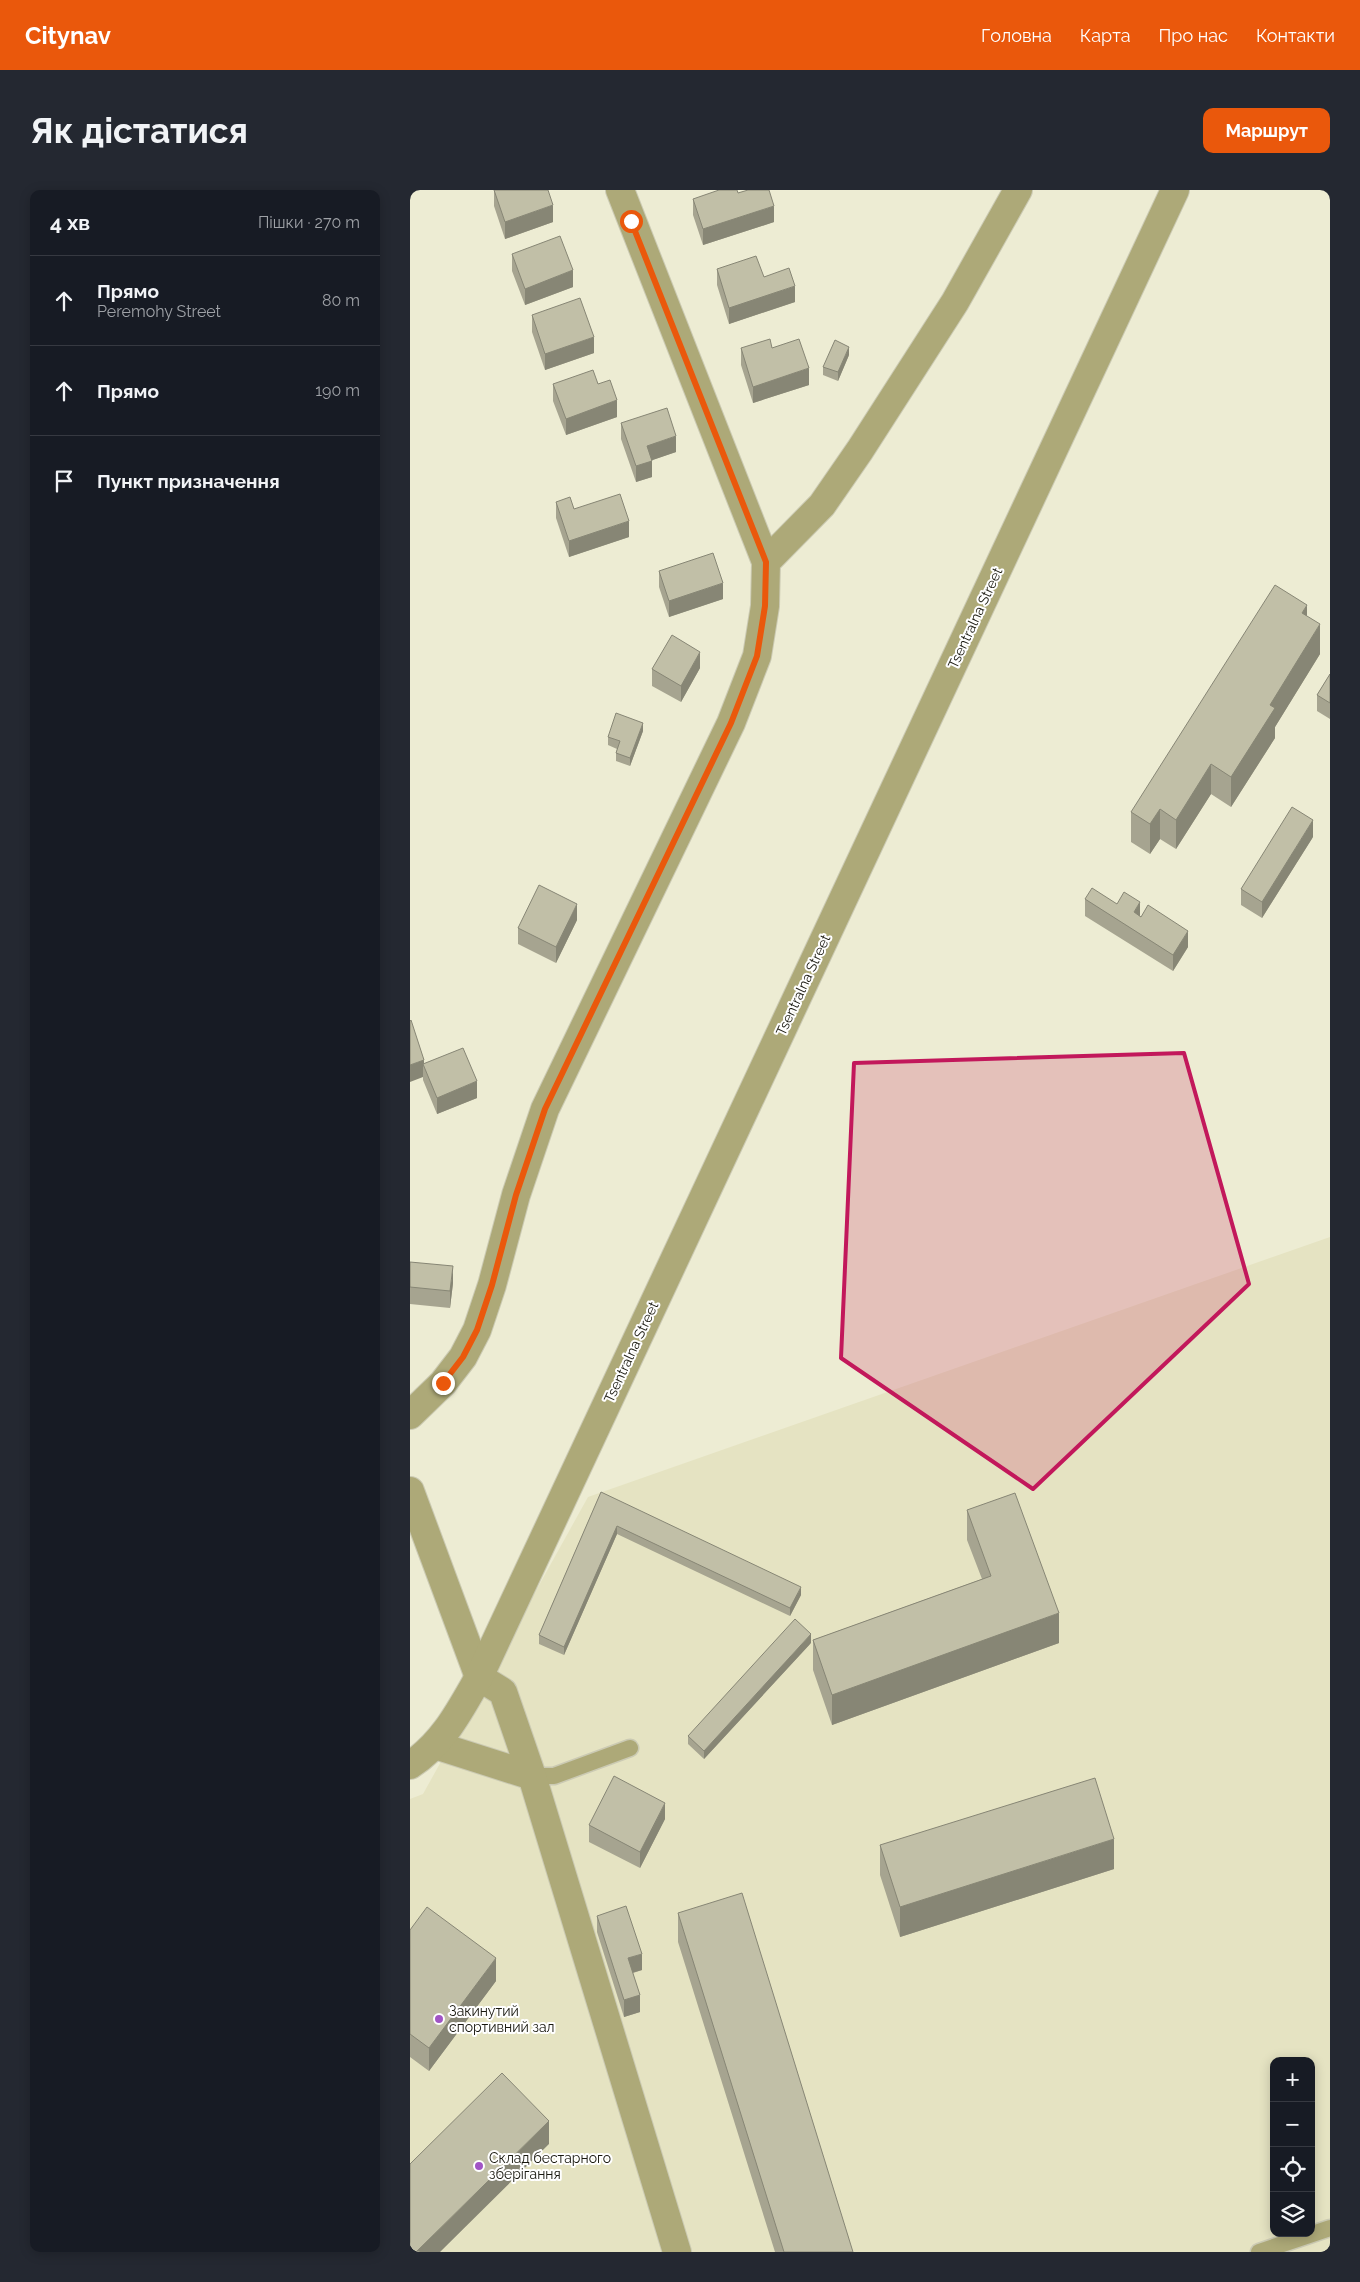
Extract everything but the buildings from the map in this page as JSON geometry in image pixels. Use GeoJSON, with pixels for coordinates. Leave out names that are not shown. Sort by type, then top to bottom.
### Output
{"type":"FeatureCollection","features":[{"type":"Feature","properties":{"kind":"street"},"geometry":{"type":"LineString","coordinates":[[410,1415],[443,1383],[458,1364],[477,1330],[492,1285],[516,1195],[545,1109],[731,723],[757,656],[765,606],[766,562],[620,190]]}},
{"type":"Feature","properties":{"kind":"street"},"geometry":{"type":"LineString","coordinates":[[766,562],[822,505],[860,450],[955,302],[1018,190]]}},
{"type":"Feature","properties":{"kind":"street","name":"Tsentralna Street"},"geometry":{"type":"LineString","coordinates":[[410,1764],[435,1746],[451,1726],[479,1677],[1175,190]]}},
{"type":"Feature","properties":{"kind":"street"},"geometry":{"type":"LineString","coordinates":[[412,1500],[479,1677],[503,1692],[532,1776],[677,2252]]}},
{"type":"Feature","properties":{"kind":"street"},"geometry":{"type":"LineString","coordinates":[[435,1746],[532,1776]]}},
{"type":"Feature","properties":{"kind":"lane"},"geometry":{"type":"LineString","coordinates":[[532,1776],[554,1776],[630,1748]]}},
{"type":"Feature","properties":{"kind":"lane"},"geometry":{"type":"LineString","coordinates":[[1259,2252],[1330,2228]]}},
{"type":"Feature","properties":{"kind":"highlighted area"},"geometry":{"type":"Polygon","coordinates":[[[1184,1053],[1249,1284],[1033,1489],[841,1358],[854,1063],[1184,1053]]]}},
{"type":"Feature","properties":{"kind":"shaded area"},"geometry":{"type":"Polygon","coordinates":[[[1330,1237],[1330,2252],[410,2252],[410,1799],[423,1794],[588,1497],[1330,1237]]]}},
{"type":"Feature","properties":{"kind":"place","name":"Закинутий спортивний зал"},"geometry":{"type":"Point","coordinates":[439,2019]}},
{"type":"Feature","properties":{"kind":"place","name":"Склад бестарного зберігання"},"geometry":{"type":"Point","coordinates":[479,2166]}},
{"type":"Feature","properties":{"kind":"route"},"geometry":{"type":"LineString","coordinates":[[443,1383],[463,1357],[477,1330],[492,1285],[516,1195],[545,1109],[731,723],[757,656],[765,606],[766,562],[631,221]]}}]}
